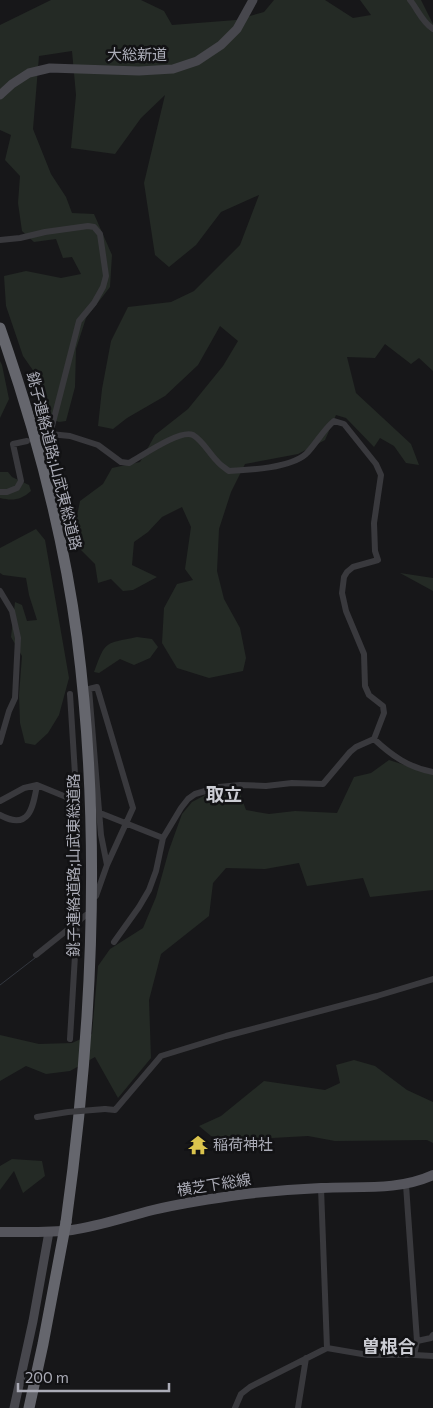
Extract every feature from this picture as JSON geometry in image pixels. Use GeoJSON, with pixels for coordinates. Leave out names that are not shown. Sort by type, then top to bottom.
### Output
{"type":"FeatureCollection","features":[{"type":"Feature","properties":{"kind":"highway","name":"銚子連絡道路;山武東総道路"},"geometry":{"type":"LineString","coordinates":[[0,328],[32,426],[63,555],[76,635],[86,726],[89,782],[89,914],[86,1037],[66,1222],[29,1408]]}},
{"type":"Feature","properties":{"kind":"main road","name":"横芝下総線"},"geometry":{"type":"LineString","coordinates":[[0,1232],[49,1232],[110,1223],[187,1203],[246,1194],[321,1188],[406,1185],[433,1175]]}},
{"type":"Feature","properties":{"kind":"street","name":"大総新道"},"geometry":{"type":"LineString","coordinates":[[0,95],[12,84],[29,73],[50,68],[139,71],[173,69],[197,61],[221,45],[237,30],[253,0]]}},
{"type":"Feature","properties":{"kind":"street"},"geometry":{"type":"LineString","coordinates":[[410,0],[418,9],[424,23],[433,30]]}},
{"type":"Feature","properties":{"kind":"street"},"geometry":{"type":"LineString","coordinates":[[0,240],[88,226],[94,228],[100,234],[106,276],[103,287],[94,303],[79,321],[50,434],[70,436],[98,445],[121,462],[129,463],[171,439],[184,434],[192,435],[200,441],[217,462],[229,471],[278,465],[297,460],[306,454],[334,421],[344,424],[376,464],[381,475],[374,523],[375,552],[378,560],[353,567],[347,572],[344,577],[342,593],[346,611],[364,654],[365,686],[369,695],[383,706],[384,714],[374,739],[356,747],[350,752],[323,784],[292,783],[266,786],[240,785],[219,787],[195,794],[188,799],[163,838],[156,871],[149,890],[114,942]]}},
{"type":"Feature","properties":{"kind":"street"},"geometry":{"type":"LineString","coordinates":[[0,492],[7,492],[17,488],[20,481],[13,444],[27,441]]}},
{"type":"Feature","properties":{"kind":"street"},"geometry":{"type":"LineString","coordinates":[[0,591],[12,611],[18,638],[15,698],[0,742]]}},
{"type":"Feature","properties":{"kind":"street"},"geometry":{"type":"LineString","coordinates":[[96,896],[107,865],[133,808],[96,687],[89,689],[101,835],[107,865]]}},
{"type":"Feature","properties":{"kind":"street"},"geometry":{"type":"LineString","coordinates":[[70,694],[78,822],[77,922],[70,1039]]}},
{"type":"Feature","properties":{"kind":"street"},"geometry":{"type":"LineString","coordinates":[[374,739],[398,759],[433,772]]}},
{"type":"Feature","properties":{"kind":"street"},"geometry":{"type":"LineString","coordinates":[[0,801],[24,788],[37,786],[76,801]]}},
{"type":"Feature","properties":{"kind":"street"},"geometry":{"type":"LineString","coordinates":[[0,815],[9,820],[19,820],[29,814],[32,810],[37,786]]}},
{"type":"Feature","properties":{"kind":"street"},"geometry":{"type":"LineString","coordinates":[[100,813],[163,838]]}},
{"type":"Feature","properties":{"kind":"street"},"geometry":{"type":"LineString","coordinates":[[36,955],[89,914]]}},
{"type":"Feature","properties":{"kind":"street"},"geometry":{"type":"LineString","coordinates":[[37,1117],[68,1112],[115,1110],[161,1056],[226,1036],[377,996],[433,979]]}},
{"type":"Feature","properties":{"kind":"street"},"geometry":{"type":"LineString","coordinates":[[406,1185],[417,1341],[414,1355]]}},
{"type":"Feature","properties":{"kind":"street"},"geometry":{"type":"LineString","coordinates":[[321,1188],[328,1348]]}},
{"type":"Feature","properties":{"kind":"street"},"geometry":{"type":"LineString","coordinates":[[14,1408],[33,1321],[49,1232]]}},
{"type":"Feature","properties":{"kind":"street"},"geometry":{"type":"LineString","coordinates":[[417,1341],[431,1338],[433,1335]]}},
{"type":"Feature","properties":{"kind":"street"},"geometry":{"type":"LineString","coordinates":[[235,1408],[241,1394],[250,1387],[328,1348],[368,1355],[433,1356]]}},
{"type":"Feature","properties":{"kind":"street"},"geometry":{"type":"LineString","coordinates":[[298,1408],[306,1358]]}},
{"type":"Feature","properties":{"kind":"shaded area"},"geometry":{"type":"Polygon","coordinates":[[[51,0],[141,0],[164,11],[172,25],[236,20],[264,12],[274,0],[325,0],[353,18],[371,15],[360,0],[421,0],[433,24],[433,371],[419,358],[411,364],[385,344],[375,358],[347,357],[356,393],[411,444],[419,465],[406,463],[394,446],[380,438],[374,447],[346,418],[336,415],[325,440],[298,454],[245,464],[231,492],[219,529],[217,571],[224,599],[240,628],[246,658],[243,671],[209,678],[177,668],[162,643],[164,608],[177,584],[193,580],[185,569],[191,527],[182,507],[162,517],[148,532],[134,542],[132,565],[157,577],[133,590],[123,591],[111,579],[98,583],[95,564],[76,545],[68,530],[76,521],[80,501],[103,484],[112,468],[140,462],[155,435],[188,409],[223,366],[238,341],[220,326],[198,365],[165,396],[127,418],[113,429],[98,426],[102,389],[111,341],[128,307],[171,302],[194,291],[240,245],[259,195],[221,212],[196,245],[169,267],[155,255],[144,183],[165,95],[141,118],[115,154],[71,148],[76,95],[72,51],[39,56],[33,129],[51,174],[66,197],[72,213],[94,214],[112,255],[110,287],[86,318],[76,349],[75,387],[66,421],[59,422],[43,415],[39,379],[23,356],[6,306],[4,276],[26,271],[61,278],[81,274],[72,257],[63,258],[56,239],[34,242],[22,231],[18,203],[20,176],[5,160],[11,135],[0,130],[0,25],[51,0]]]}},
{"type":"Feature","properties":{"kind":"shaded area"},"geometry":{"type":"Polygon","coordinates":[[[0,361],[9,399],[0,418],[0,361]]]}},
{"type":"Feature","properties":{"kind":"shaded area"},"geometry":{"type":"Polygon","coordinates":[[[0,472],[8,472],[12,477],[29,485],[31,491],[17,499],[0,498],[0,472]]]}},
{"type":"Feature","properties":{"kind":"shaded area"},"geometry":{"type":"Polygon","coordinates":[[[36,529],[45,540],[69,678],[59,715],[48,733],[35,745],[25,743],[20,723],[19,695],[22,656],[11,637],[15,602],[22,605],[27,621],[37,620],[26,578],[0,573],[0,548],[36,529]]]}},
{"type":"Feature","properties":{"kind":"shaded area"},"geometry":{"type":"Polygon","coordinates":[[[400,573],[433,578],[433,591],[400,573]]]}},
{"type":"Feature","properties":{"kind":"shaded area"},"geometry":{"type":"Polygon","coordinates":[[[137,637],[152,639],[158,647],[150,658],[134,665],[120,659],[99,673],[94,672],[101,654],[108,645],[137,637]]]}},
{"type":"Feature","properties":{"kind":"shaded area"},"geometry":{"type":"Polygon","coordinates":[[[389,760],[433,774],[433,890],[370,897],[363,878],[307,886],[299,863],[265,869],[226,868],[213,883],[209,916],[161,954],[149,1000],[151,1058],[118,1098],[95,1057],[70,1071],[46,1074],[26,1066],[0,1081],[0,1035],[39,1044],[72,1043],[92,1034],[98,966],[110,949],[143,928],[156,897],[169,850],[182,814],[192,802],[209,793],[238,788],[246,810],[269,814],[295,811],[337,813],[354,777],[371,773],[389,760]]]}},
{"type":"Feature","properties":{"kind":"shaded area"},"geometry":{"type":"Polygon","coordinates":[[[354,1060],[375,1066],[407,1090],[433,1102],[433,1143],[427,1140],[335,1141],[308,1136],[272,1138],[248,1144],[211,1136],[199,1126],[221,1116],[264,1081],[325,1090],[340,1083],[336,1065],[354,1060]]]}},
{"type":"Feature","properties":{"kind":"shaded area"},"geometry":{"type":"Polygon","coordinates":[[[12,1159],[42,1161],[45,1176],[23,1193],[14,1171],[0,1190],[0,1166],[12,1159]]]}},
{"type":"Feature","properties":{"kind":"waterway"},"geometry":{"type":"LineString","coordinates":[[0,985],[35,958]]}},
{"type":"Feature","properties":{"kind":"tunnel"},"geometry":{"type":"LineString","coordinates":[[33,439],[50,434]]}},
{"type":"Feature","properties":{"kind":"place","name":"稲荷神社"},"geometry":{"type":"Point","coordinates":[198,1145]}},
{"type":"Feature","properties":{"kind":"district","name":"取立"},"geometry":{"type":"Point","coordinates":[224,795]}},
{"type":"Feature","properties":{"kind":"district","name":"曽根合"},"geometry":{"type":"Point","coordinates":[389,1347]}}]}
